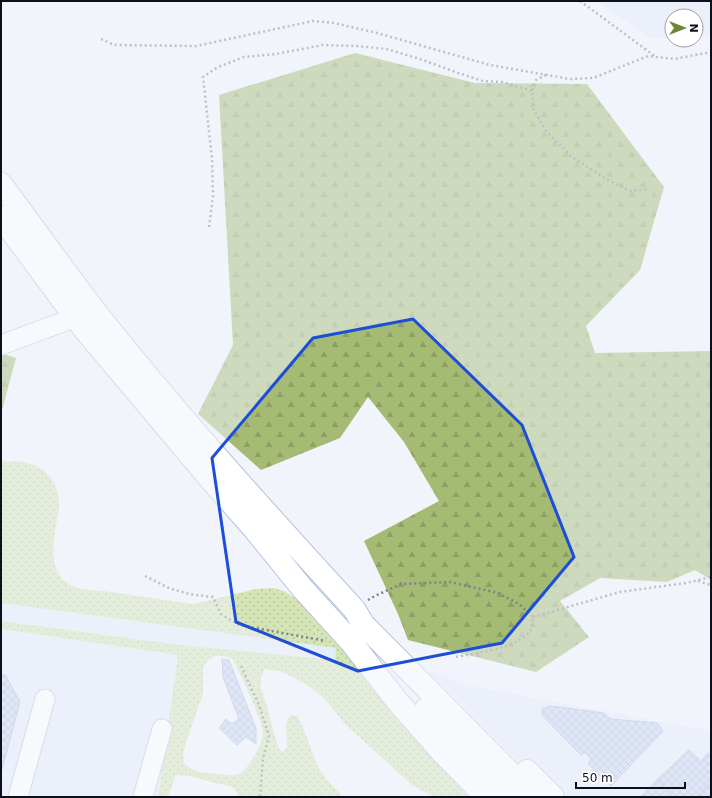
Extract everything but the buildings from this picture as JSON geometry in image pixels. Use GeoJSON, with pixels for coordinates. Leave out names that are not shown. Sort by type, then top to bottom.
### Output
{"type":"FeatureCollection","features":[{"type":"Feature","properties":{"kind":"highway"},"geometry":{"type":"LineString","coordinates":[[1,184],[98,314],[185,420],[251,497],[354,609],[363,624],[478,751],[511,797]]}},
{"type":"Feature","properties":{"kind":"highway"},"geometry":{"type":"LineString","coordinates":[[1,217],[76,318],[211,480],[255,530],[302,588],[352,643],[397,701],[441,751],[486,797]]}},
{"type":"Feature","properties":{"kind":"highway"},"geometry":{"type":"LineString","coordinates":[[255,530],[306,580],[353,632],[478,751],[534,797]]}},
{"type":"Feature","properties":{"kind":"highway"},"geometry":{"type":"LineString","coordinates":[[354,609],[370,618],[428,671],[553,797]]}},
{"type":"Feature","properties":{"kind":"street"},"geometry":{"type":"LineString","coordinates":[[1,345],[76,318]]}},
{"type":"Feature","properties":{"kind":"street"},"geometry":{"type":"LineString","coordinates":[[18,797],[45,699]]}},
{"type":"Feature","properties":{"kind":"street"},"geometry":{"type":"LineString","coordinates":[[143,797],[162,729]]}},
{"type":"Feature","properties":{"kind":"path"},"geometry":{"type":"LineString","coordinates":[[580,1],[656,57]]}},
{"type":"Feature","properties":{"kind":"path"},"geometry":{"type":"LineString","coordinates":[[101,39],[114,45],[196,46],[313,21],[334,23],[377,32],[490,65],[570,79],[593,78],[648,56],[674,59],[711,52]]}},
{"type":"Feature","properties":{"kind":"path"},"geometry":{"type":"LineString","coordinates":[[209,227],[213,196],[212,159],[203,77],[218,66],[244,57],[276,54],[323,45],[357,46],[387,49],[483,81],[502,82],[532,91]]}},
{"type":"Feature","properties":{"kind":"path"},"geometry":{"type":"LineString","coordinates":[[546,75],[536,80],[532,91],[533,108],[546,131],[572,157],[606,179],[630,191],[649,189]]}},
{"type":"Feature","properties":{"kind":"path"},"geometry":{"type":"LineString","coordinates":[[145,576],[169,588],[189,594],[213,597],[221,614],[239,625],[326,641]]}},
{"type":"Feature","properties":{"kind":"path"},"geometry":{"type":"LineString","coordinates":[[532,617],[620,592],[686,584],[711,577]]}},
{"type":"Feature","properties":{"kind":"path"},"geometry":{"type":"LineString","coordinates":[[696,581],[711,585]]}},
{"type":"Feature","properties":{"kind":"path"},"geometry":{"type":"LineString","coordinates":[[354,609],[375,596],[401,584],[450,582],[498,593],[519,604],[532,617],[532,627],[526,636],[509,645],[456,657]]}},
{"type":"Feature","properties":{"kind":"path"},"geometry":{"type":"LineString","coordinates":[[241,666],[259,705],[269,736],[264,758],[260,797]]}},
{"type":"Feature","properties":{"kind":"highlighted area"},"geometry":{"type":"Polygon","coordinates":[[[413,319],[522,425],[574,557],[502,643],[358,671],[236,622],[212,458],[313,338],[413,319]]]}},
{"type":"Feature","properties":{"kind":"shaded area"},"geometry":{"type":"Polygon","coordinates":[[[597,1],[711,1],[711,37],[704,37],[704,8],[664,8],[664,38],[650,38],[597,1]]]}},
{"type":"Feature","properties":{"kind":"shaded area"},"geometry":{"type":"Polygon","coordinates":[[[1,603],[336,648],[335,660],[180,645],[1,621],[1,603]]]}},
{"type":"Feature","properties":{"kind":"shaded area"},"geometry":{"type":"Polygon","coordinates":[[[1,629],[178,655],[158,797],[1,797],[1,629]]]}},
{"type":"Feature","properties":{"kind":"shaded area"},"geometry":{"type":"Polygon","coordinates":[[[428,671],[466,685],[711,731],[711,797],[553,797],[428,671]]]}},
{"type":"Feature","properties":{"kind":"green space"},"geometry":{"type":"Polygon","coordinates":[[[355,53],[475,83],[587,84],[664,187],[640,270],[586,326],[595,353],[711,351],[711,576],[708,578],[695,570],[667,582],[600,578],[560,601],[589,637],[536,672],[408,640],[398,614],[364,541],[439,501],[404,442],[368,397],[340,438],[261,470],[198,414],[233,345],[219,95],[355,53]]]}},
{"type":"Feature","properties":{"kind":"green space"},"geometry":{"type":"Polygon","coordinates":[[[1,353],[16,358],[1,414],[1,353]]]}},
{"type":"Feature","properties":{"kind":"green space"},"geometry":{"type":"Polygon","coordinates":[[[1,462],[22,462],[31,464],[45,471],[54,483],[57,491],[59,507],[54,537],[54,554],[55,565],[59,574],[64,580],[80,589],[193,604],[256,589],[273,588],[284,591],[304,604],[330,628],[378,695],[468,797],[434,797],[412,785],[345,724],[325,699],[312,688],[280,671],[265,669],[261,678],[261,689],[279,749],[283,752],[287,748],[286,726],[288,718],[291,715],[297,716],[321,772],[343,797],[240,797],[232,787],[188,776],[176,775],[168,797],[158,797],[178,655],[1,629],[1,621],[180,645],[335,660],[336,648],[1,603],[1,462]],[[214,656],[207,661],[203,668],[203,694],[186,742],[183,755],[184,763],[191,769],[200,772],[236,775],[247,767],[255,755],[261,742],[263,732],[255,707],[232,659],[226,656],[214,656]]]}}]}
